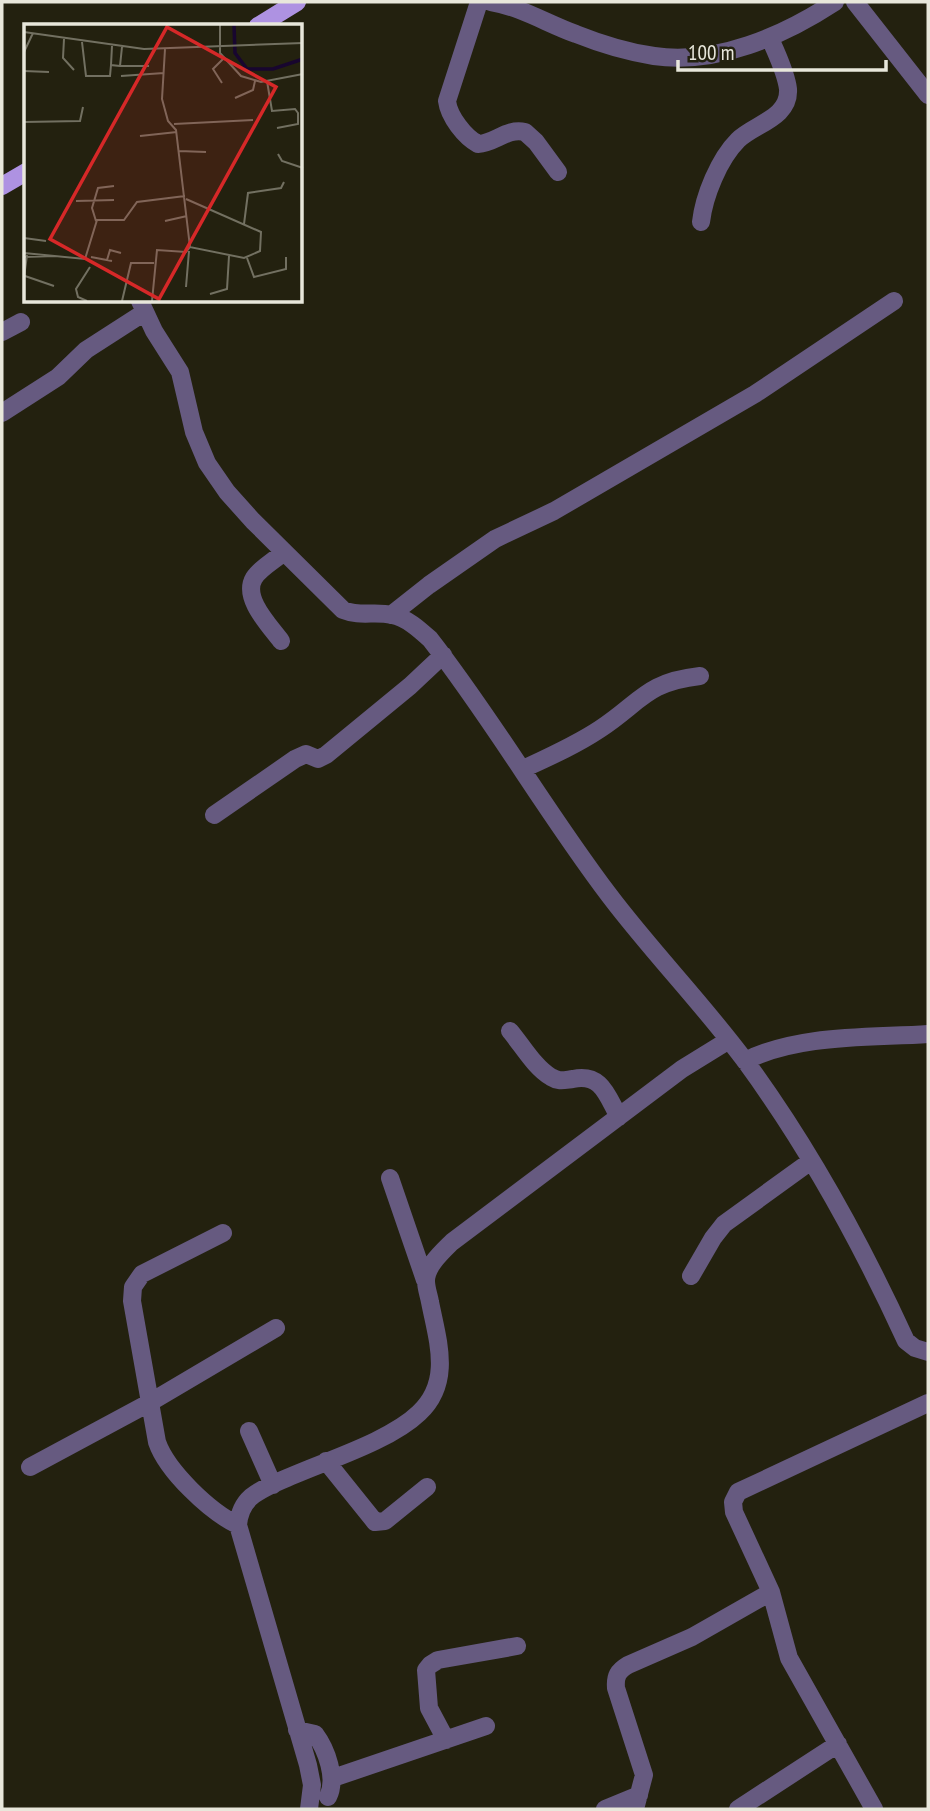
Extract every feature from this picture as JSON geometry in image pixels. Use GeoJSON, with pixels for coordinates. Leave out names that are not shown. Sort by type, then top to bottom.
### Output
{"type":"FeatureCollection","features":[{"type":"Feature","properties":{"kind":"main road"},"geometry":{"type":"LineString","coordinates":[[261,24],[297,2]]}},
{"type":"Feature","properties":{"kind":"main road"},"geometry":{"type":"LineString","coordinates":[[2,186],[24,173]]}},
{"type":"Feature","properties":{"kind":"street"},"geometry":{"type":"LineString","coordinates":[[479,2],[447,101],[450,113],[478,145],[492,142],[511,131],[525,132],[536,142],[558,172]]}},
{"type":"Feature","properties":{"kind":"street"},"geometry":{"type":"LineString","coordinates":[[491,2],[608,46],[656,57],[705,56],[770,38],[806,21],[835,2]]}},
{"type":"Feature","properties":{"kind":"street"},"geometry":{"type":"LineString","coordinates":[[855,2],[928,95]]}},
{"type":"Feature","properties":{"kind":"street"},"geometry":{"type":"LineString","coordinates":[[701,222],[703,206],[714,177],[739,139],[766,123],[786,102],[788,89],[770,38]]}},
{"type":"Feature","properties":{"kind":"street"},"geometry":{"type":"LineString","coordinates":[[391,615],[495,539],[554,511],[755,394],[894,301]]}},
{"type":"Feature","properties":{"kind":"street"},"geometry":{"type":"LineString","coordinates":[[2,413],[58,377],[86,350],[142,306],[180,372],[194,432],[208,463],[227,492],[343,610],[362,615],[391,615],[417,627],[443,655],[609,895],[729,1040],[784,1117],[862,1250],[906,1341],[915,1348],[928,1352]]}},
{"type":"Feature","properties":{"kind":"street"},"geometry":{"type":"LineString","coordinates":[[2,332],[21,322]]}},
{"type":"Feature","properties":{"kind":"street"},"geometry":{"type":"LineString","coordinates":[[281,641],[258,609],[251,588],[255,577],[284,552]]}},
{"type":"Feature","properties":{"kind":"street"},"geometry":{"type":"LineString","coordinates":[[214,815],[295,759],[306,754],[318,759],[326,755],[410,686],[443,655]]}},
{"type":"Feature","properties":{"kind":"street"},"geometry":{"type":"LineString","coordinates":[[523,769],[603,727],[645,693],[682,678],[700,676]]}},
{"type":"Feature","properties":{"kind":"street"},"geometry":{"type":"LineString","coordinates":[[510,1031],[554,1079],[562,1081],[584,1076],[596,1080],[619,1117]]}},
{"type":"Feature","properties":{"kind":"street"},"geometry":{"type":"LineString","coordinates":[[745,1061],[783,1047],[838,1039],[928,1034]]}},
{"type":"Feature","properties":{"kind":"street"},"geometry":{"type":"LineString","coordinates":[[425,1280],[438,1255],[452,1242],[682,1069],[729,1040]]}},
{"type":"Feature","properties":{"kind":"street"},"geometry":{"type":"LineString","coordinates":[[691,1276],[713,1237],[724,1224],[811,1161]]}},
{"type":"Feature","properties":{"kind":"street"},"geometry":{"type":"LineString","coordinates":[[297,1730],[311,1732],[318,1738],[333,1779],[333,1803],[310,1807],[312,1785],[238,1525],[239,1512],[252,1497],[272,1485],[392,1432],[416,1416],[430,1402],[438,1384],[440,1366],[425,1280],[390,1178]]}},
{"type":"Feature","properties":{"kind":"street"},"geometry":{"type":"LineString","coordinates":[[223,1233],[142,1274],[133,1287],[132,1301],[149,1404],[162,1456],[172,1471],[225,1519],[238,1525]]}},
{"type":"Feature","properties":{"kind":"street"},"geometry":{"type":"LineString","coordinates":[[30,1467],[149,1404],[276,1328]]}},
{"type":"Feature","properties":{"kind":"street"},"geometry":{"type":"LineString","coordinates":[[874,1809],[789,1658],[771,1592],[734,1512],[733,1502],[738,1492],[928,1403]]}},
{"type":"Feature","properties":{"kind":"street"},"geometry":{"type":"LineString","coordinates":[[249,1431],[272,1485]]}},
{"type":"Feature","properties":{"kind":"street"},"geometry":{"type":"LineString","coordinates":[[326,1461],[379,1524],[427,1487]]}},
{"type":"Feature","properties":{"kind":"street"},"geometry":{"type":"LineString","coordinates":[[605,1809],[637,1802],[644,1775],[616,1688],[615,1678],[619,1671],[692,1637],[771,1592]]}},
{"type":"Feature","properties":{"kind":"street"},"geometry":{"type":"LineString","coordinates":[[446,1740],[429,1708],[426,1670],[438,1660],[517,1646]]}},
{"type":"Feature","properties":{"kind":"street"},"geometry":{"type":"LineString","coordinates":[[333,1779],[486,1726]]}},
{"type":"Feature","properties":{"kind":"street"},"geometry":{"type":"LineString","coordinates":[[738,1809],[838,1744]]}}]}
